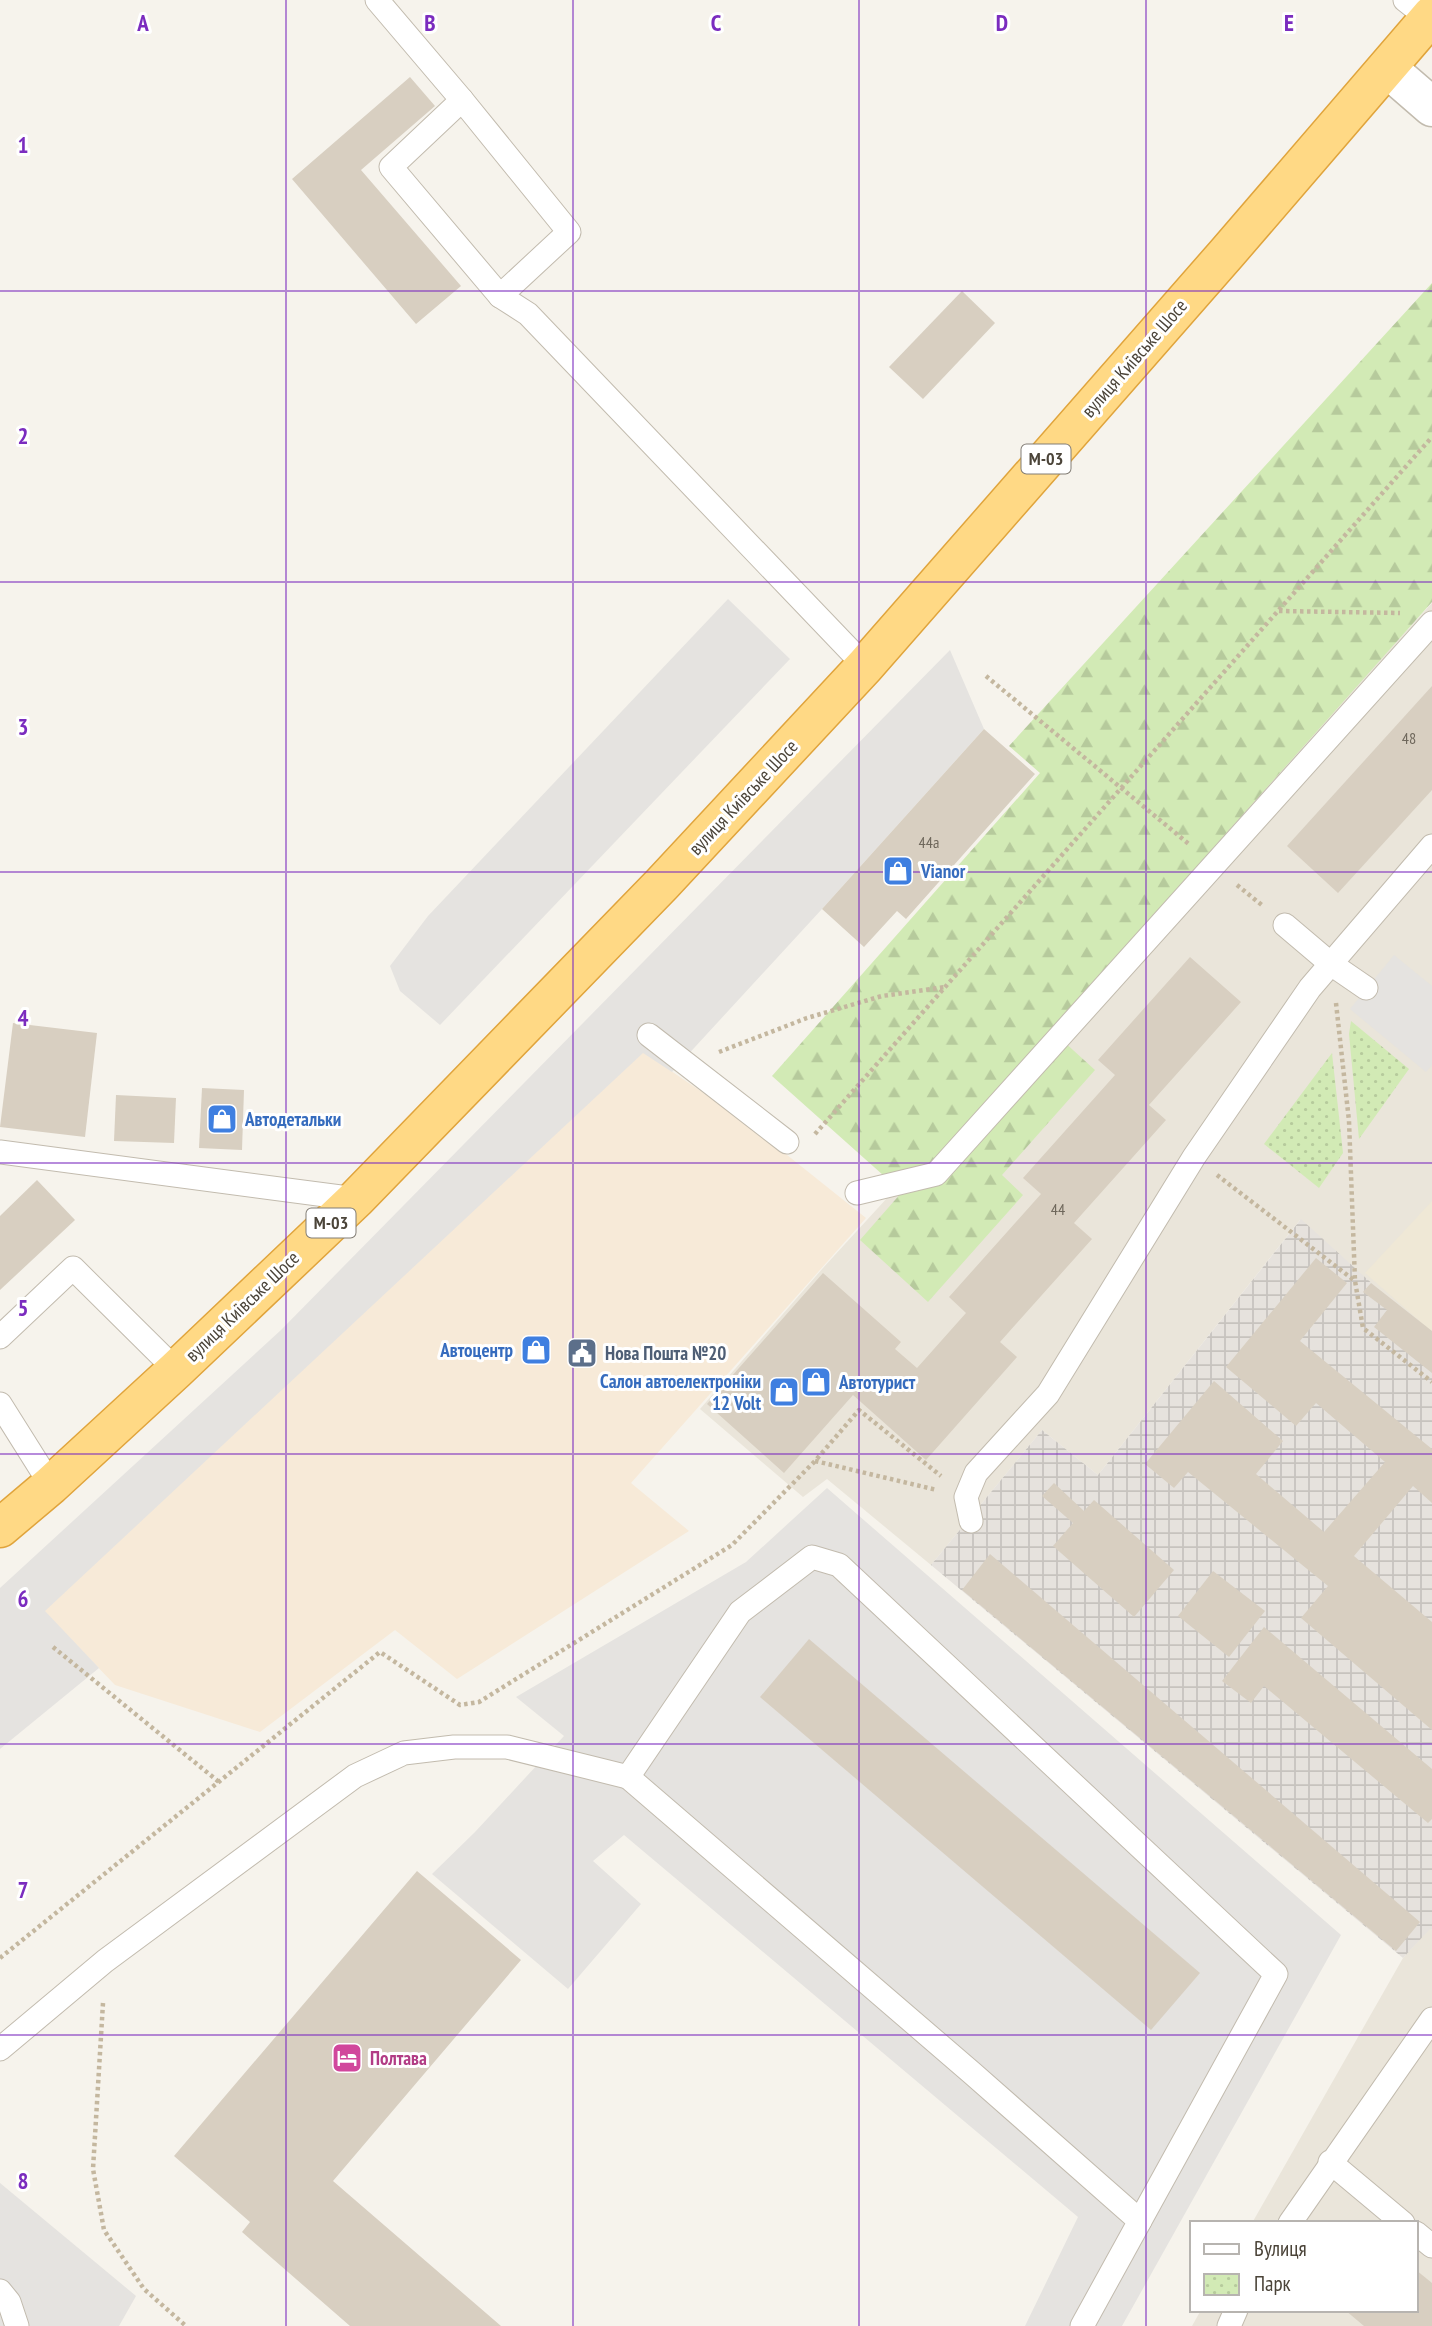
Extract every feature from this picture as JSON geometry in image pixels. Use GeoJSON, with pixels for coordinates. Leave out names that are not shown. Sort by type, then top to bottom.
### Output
{"type":"FeatureCollection","features":[{"type":"Feature","properties":{"kind":"highway","name":"вулиця Київське Шосе"},"geometry":{"type":"LineString","coordinates":[[0,1528],[176,1370],[356,1199],[662,884],[865,666],[1387,68],[1422,11]]}},
{"type":"Feature","properties":{"kind":"street"},"geometry":{"type":"LineString","coordinates":[[1387,68],[1432,107]]}},
{"type":"Feature","properties":{"kind":"lane"},"geometry":{"type":"LineString","coordinates":[[377,0],[569,232],[500,296]]}},
{"type":"Feature","properties":{"kind":"lane"},"geometry":{"type":"LineString","coordinates":[[462,100],[391,167],[500,296],[528,314],[865,666]]}},
{"type":"Feature","properties":{"kind":"lane"},"geometry":{"type":"LineString","coordinates":[[857,1194],[936,1174],[1432,623]]}},
{"type":"Feature","properties":{"kind":"lane"},"geometry":{"type":"LineString","coordinates":[[971,1521],[967,1497],[976,1473],[1048,1394],[1194,1157],[1310,988],[1432,846]]}},
{"type":"Feature","properties":{"kind":"lane"},"geometry":{"type":"LineString","coordinates":[[1285,925],[1331,964],[1366,988]]}},
{"type":"Feature","properties":{"kind":"lane"},"geometry":{"type":"LineString","coordinates":[[649,1035],[787,1142]]}},
{"type":"Feature","properties":{"kind":"lane"},"geometry":{"type":"LineString","coordinates":[[0,1152],[356,1199]]}},
{"type":"Feature","properties":{"kind":"lane"},"geometry":{"type":"LineString","coordinates":[[0,1337],[73,1268],[176,1370]]}},
{"type":"Feature","properties":{"kind":"lane"},"geometry":{"type":"LineString","coordinates":[[0,1404],[51,1485]]}},
{"type":"Feature","properties":{"kind":"lane"},"geometry":{"type":"LineString","coordinates":[[628,1777],[740,1612],[812,1557],[839,1565],[1276,1974],[1082,2326]]}},
{"type":"Feature","properties":{"kind":"lane"},"geometry":{"type":"LineString","coordinates":[[0,2049],[105,1961],[355,1776],[404,1753],[454,1747],[507,1747],[628,1777],[1140,2221]]}},
{"type":"Feature","properties":{"kind":"lane"},"geometry":{"type":"LineString","coordinates":[[1291,2221],[1432,2019]]}},
{"type":"Feature","properties":{"kind":"lane"},"geometry":{"type":"LineString","coordinates":[[1331,2162],[1401,2221]]}},
{"type":"Feature","properties":{"kind":"lane"},"geometry":{"type":"LineString","coordinates":[[1418,2235],[1432,2246]]}},
{"type":"Feature","properties":{"kind":"lane"},"geometry":{"type":"LineString","coordinates":[[0,2291],[9,2302],[17,2326]]}},
{"type":"Feature","properties":{"kind":"path"},"geometry":{"type":"LineString","coordinates":[[787,1142],[816,1133],[1432,437]]}},
{"type":"Feature","properties":{"kind":"path"},"geometry":{"type":"LineString","coordinates":[[1279,611],[1404,613]]}},
{"type":"Feature","properties":{"kind":"path"},"geometry":{"type":"LineString","coordinates":[[986,676],[1285,925]]}},
{"type":"Feature","properties":{"kind":"path"},"geometry":{"type":"LineString","coordinates":[[1331,964],[1349,1121],[1355,1282],[1363,1328],[1432,1382]]}},
{"type":"Feature","properties":{"kind":"path"},"geometry":{"type":"LineString","coordinates":[[687,1065],[807,1018],[882,996],[946,986]]}},
{"type":"Feature","properties":{"kind":"path"},"geometry":{"type":"LineString","coordinates":[[1194,1157],[1355,1282]]}},
{"type":"Feature","properties":{"kind":"path"},"geometry":{"type":"LineString","coordinates":[[0,1958],[380,1653],[460,1705],[479,1702],[732,1545],[815,1461],[859,1410],[967,1497]]}},
{"type":"Feature","properties":{"kind":"path"},"geometry":{"type":"LineString","coordinates":[[815,1461],[967,1497]]}},
{"type":"Feature","properties":{"kind":"path"},"geometry":{"type":"LineString","coordinates":[[53,1647],[219,1782]]}},
{"type":"Feature","properties":{"kind":"path"},"geometry":{"type":"LineString","coordinates":[[105,1961],[93,2169],[104,2230],[144,2289],[185,2326]]}},
{"type":"Feature","properties":{"kind":"shaded area"},"geometry":{"type":"Polygon","coordinates":[[[728,599],[790,659],[440,1025],[400,991],[390,966],[428,916],[728,599]]]}},
{"type":"Feature","properties":{"kind":"shaded area"},"geometry":{"type":"Polygon","coordinates":[[[1432,603],[1432,1338],[1300,1220],[1098,1475],[1042,1430],[931,1565],[827,1479],[803,1497],[700,1409],[823,1268],[1432,603]]]}},
{"type":"Feature","properties":{"kind":"shaded area"},"geometry":{"type":"Polygon","coordinates":[[[950,650],[984,729],[672,1072],[643,1053],[45,1611],[99,1668],[0,1749],[0,1588],[281,1330],[950,650]]]}},
{"type":"Feature","properties":{"kind":"shaded area"},"geometry":{"type":"Polygon","coordinates":[[[1394,955],[1432,986],[1432,1065],[1426,1072],[1350,1009],[1394,955]]]}},
{"type":"Feature","properties":{"kind":"shaded area","name":"Автоцентр"},"geometry":{"type":"Polygon","coordinates":[[[643,1052],[742,1119],[866,1218],[631,1483],[689,1531],[457,1679],[395,1630],[260,1732],[115,1685],[44,1611],[643,1052]]]}},
{"type":"Feature","properties":{"kind":"shaded area"},"geometry":{"type":"Polygon","coordinates":[[[1432,1201],[1432,1332],[1365,1273],[1432,1201]]]}},
{"type":"Feature","properties":{"kind":"shaded area"},"geometry":{"type":"Polygon","coordinates":[[[1301,1219],[1432,1338],[1432,1930],[1430,1929],[1403,1958],[931,1565],[1042,1430],[1098,1475],[1301,1219]]]}},
{"type":"Feature","properties":{"kind":"shaded area"},"geometry":{"type":"Polygon","coordinates":[[[827,1488],[1341,1935],[1122,2326],[1025,2326],[1078,2217],[624,1835],[593,1861],[641,1904],[568,1989],[432,1874],[564,1736],[516,1697],[746,1562],[827,1488]]]}},
{"type":"Feature","properties":{"kind":"shaded area"},"geometry":{"type":"Polygon","coordinates":[[[1430,1928],[1432,2326],[1192,2326],[1200,2312],[1418,2312],[1418,2221],[1253,2221],[1403,1958],[1430,1928]]]}},
{"type":"Feature","properties":{"kind":"shaded area"},"geometry":{"type":"Polygon","coordinates":[[[0,2183],[136,2296],[119,2326],[0,2326],[0,2183]]]}},
{"type":"Feature","properties":{"kind":"green space"},"geometry":{"type":"Polygon","coordinates":[[[1432,283],[1432,602],[1051,1030],[1095,1070],[1002,1175],[1023,1195],[928,1302],[860,1240],[902,1192],[772,1076],[1040,773],[1009,746],[1432,283]]]}},
{"type":"Feature","properties":{"kind":"green space"},"geometry":{"type":"Polygon","coordinates":[[[1351,1021],[1409,1069],[1359,1139],[1349,1034],[1351,1021]]]}},
{"type":"Feature","properties":{"kind":"green space"},"geometry":{"type":"Polygon","coordinates":[[[1332,1053],[1343,1153],[1319,1188],[1264,1144],[1332,1053]]]}},
{"type":"Feature","properties":{"kind":"building"},"geometry":{"type":"Polygon","coordinates":[[[410,77],[435,106],[361,170],[461,286],[416,324],[292,179],[410,77]]]}},
{"type":"Feature","properties":{"kind":"building"},"geometry":{"type":"Polygon","coordinates":[[[962,291],[995,323],[923,399],[889,367],[962,291]]]}},
{"type":"Feature","properties":{"kind":"building"},"geometry":{"type":"Polygon","coordinates":[[[1432,686],[1432,790],[1338,893],[1287,846],[1432,686]]]}},
{"type":"Feature","properties":{"kind":"building"},"geometry":{"type":"Polygon","coordinates":[[[984,729],[1035,774],[906,919],[897,911],[864,947],[822,909],[984,729]]]}},
{"type":"Feature","properties":{"kind":"building"},"geometry":{"type":"Polygon","coordinates":[[[1190,957],[1241,1002],[1149,1105],[1166,1120],[1074,1223],[1092,1239],[1000,1342],[1017,1357],[926,1460],[853,1395],[784,1473],[707,1404],[823,1273],[901,1342],[895,1349],[917,1368],[966,1313],[949,1297],[1041,1194],[1023,1178],[1115,1075],[1098,1060],[1190,957]]]}},
{"type":"Feature","properties":{"kind":"building"},"geometry":{"type":"Polygon","coordinates":[[[13,1023],[97,1033],[85,1137],[0,1127],[13,1023]]]}},
{"type":"Feature","properties":{"kind":"building","name":"Автодетальки"},"geometry":{"type":"Polygon","coordinates":[[[202,1088],[244,1090],[242,1150],[199,1148],[202,1088]]]}},
{"type":"Feature","properties":{"kind":"building"},"geometry":{"type":"Polygon","coordinates":[[[116,1095],[176,1098],[174,1143],[114,1141],[116,1095]]]}},
{"type":"Feature","properties":{"kind":"building"},"geometry":{"type":"Polygon","coordinates":[[[37,1180],[75,1220],[0,1290],[0,1216],[37,1180]]]}},
{"type":"Feature","properties":{"kind":"building"},"geometry":{"type":"Polygon","coordinates":[[[1316,1258],[1347,1283],[1300,1341],[1432,1449],[1432,1503],[1413,1486],[1354,1556],[1432,1622],[1432,1730],[1301,1618],[1328,1586],[1188,1472],[1174,1488],[1145,1464],[1214,1381],[1283,1441],[1256,1474],[1324,1532],[1385,1462],[1316,1403],[1296,1426],[1226,1367],[1316,1258]]]}},
{"type":"Feature","properties":{"kind":"building"},"geometry":{"type":"Polygon","coordinates":[[[1371,1283],[1432,1331],[1432,1373],[1374,1327],[1387,1310],[1363,1292],[1371,1283]]]}},
{"type":"Feature","properties":{"kind":"building"},"geometry":{"type":"Polygon","coordinates":[[[1054,1483],[1084,1511],[1094,1500],[1174,1570],[1134,1617],[1053,1546],[1073,1523],[1042,1496],[1054,1483]]]}},
{"type":"Feature","properties":{"kind":"building"},"geometry":{"type":"Polygon","coordinates":[[[990,1554],[1420,1922],[1396,1951],[962,1590],[990,1554]]]}},
{"type":"Feature","properties":{"kind":"building"},"geometry":{"type":"Polygon","coordinates":[[[1213,1571],[1265,1611],[1229,1657],[1178,1616],[1213,1571]]]}},
{"type":"Feature","properties":{"kind":"building"},"geometry":{"type":"Polygon","coordinates":[[[1264,1627],[1432,1769],[1432,1819],[1428,1823],[1264,1686],[1251,1703],[1222,1681],[1264,1627]]]}},
{"type":"Feature","properties":{"kind":"building"},"geometry":{"type":"Polygon","coordinates":[[[809,1639],[1200,1973],[1151,2030],[760,1697],[809,1639]]]}},
{"type":"Feature","properties":{"kind":"building","name":"Полтава"},"geometry":{"type":"Polygon","coordinates":[[[417,1871],[521,1960],[333,2181],[501,2326],[350,2326],[242,2232],[250,2222],[174,2156],[417,1871]]]}},
{"type":"Feature","properties":{"kind":"building"},"geometry":{"type":"Polygon","coordinates":[[[1418,2272],[1432,2283],[1432,2326],[1364,2326],[1347,2312],[1418,2312],[1418,2272]]]}},
{"type":"Feature","properties":{"kind":"place","name":"Vianor"},"geometry":{"type":"Point","coordinates":[898,871]}},
{"type":"Feature","properties":{"kind":"place","name":"Автодетальки"},"geometry":{"type":"Point","coordinates":[222,1119]}},
{"type":"Feature","properties":{"kind":"place","name":"Автоцентр"},"geometry":{"type":"Point","coordinates":[536,1350]}},
{"type":"Feature","properties":{"kind":"place","name":"Нова Пошта №20"},"geometry":{"type":"Point","coordinates":[582,1353]}},
{"type":"Feature","properties":{"kind":"place","name":"Автотурист"},"geometry":{"type":"Point","coordinates":[816,1382]}},
{"type":"Feature","properties":{"kind":"place","name":"Салон автоелектроніки 12 Volt"},"geometry":{"type":"Point","coordinates":[784,1392]}},
{"type":"Feature","properties":{"kind":"place","name":"Полтава"},"geometry":{"type":"Point","coordinates":[347,2058]}}]}
